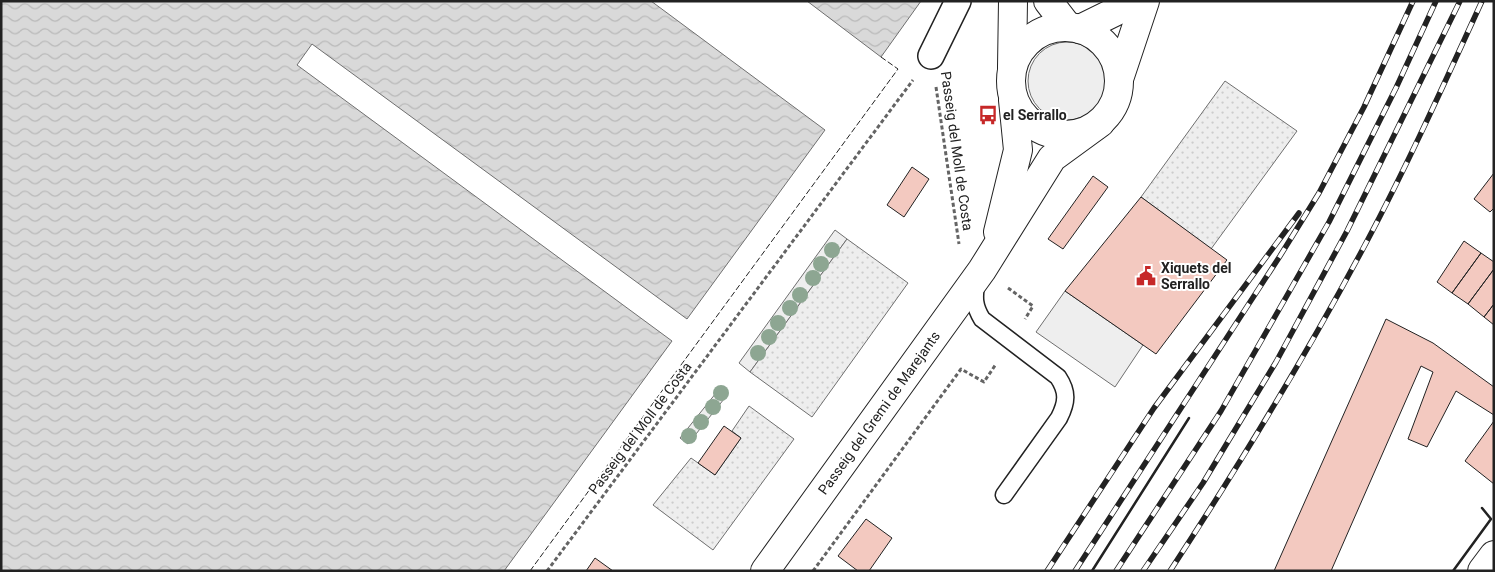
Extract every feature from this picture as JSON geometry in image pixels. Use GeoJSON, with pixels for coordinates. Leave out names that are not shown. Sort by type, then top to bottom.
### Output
{"type":"FeatureCollection","features":[{"type":"Feature","properties":{"kind":"street"},"geometry":{"type":"LineString","coordinates":[[931,56],[958,1]]}},
{"type":"Feature","properties":{"kind":"street"},"geometry":{"type":"LineString","coordinates":[[1014,1],[1010,82],[1012,96],[1020,112],[1033,125],[1048,134],[1066,136],[1084,132],[1100,123],[1111,110],[1118,94],[1120,76],[1146,1]]}},
{"type":"Feature","properties":{"kind":"street"},"geometry":{"type":"LineString","coordinates":[[1048,1],[1074,28]]}},
{"type":"Feature","properties":{"kind":"street"},"geometry":{"type":"LineString","coordinates":[[1074,28],[1137,1]]}},
{"type":"Feature","properties":{"kind":"street"},"geometry":{"type":"LineString","coordinates":[[1012,68],[1018,54],[1028,41],[1041,32],[1055,27],[1074,28],[1091,32],[1105,44],[1115,59],[1120,76]]}},
{"type":"Feature","properties":{"kind":"street","name":"Passeig del Gremi de Marejants"},"geometry":{"type":"LineString","coordinates":[[984,267],[1018,150],[1012,96]]}},
{"type":"Feature","properties":{"kind":"street","name":"Passeig del Gremi de Marejants"},"geometry":{"type":"LineString","coordinates":[[765,571],[984,267],[1052,158],[1100,123]]}},
{"type":"Feature","properties":{"kind":"street"},"geometry":{"type":"LineString","coordinates":[[1482,571],[1494,555]]}},
{"type":"Feature","properties":{"kind":"lane"},"geometry":{"type":"LineString","coordinates":[[984,267],[974,293],[975,309],[982,319],[1058,377],[1064,386],[1066,396],[1065,407],[1060,418],[1004,495]]}},
{"type":"Feature","properties":{"kind":"path","name":"Passeig del Moll de Costa"},"geometry":{"type":"LineString","coordinates":[[931,56],[961,254],[984,267],[1033,306],[1023,322]]}},
{"type":"Feature","properties":{"kind":"path","name":"Passeig del Moll de Costa"},"geometry":{"type":"LineString","coordinates":[[548,571],[931,56]]}},
{"type":"Feature","properties":{"kind":"path"},"geometry":{"type":"LineString","coordinates":[[813,571],[961,369],[984,382],[999,359]]}},
{"type":"Feature","properties":{"kind":"shaded area"},"geometry":{"type":"Polygon","coordinates":[[[1067,42],[1082,45],[1094,54],[1103,66],[1106,81],[1103,96],[1094,108],[1082,117],[1067,120],[1052,117],[1040,108],[1031,96],[1028,81],[1031,66],[1040,54],[1052,45],[1067,42]]]}},
{"type":"Feature","properties":{"kind":"shaded area"},"geometry":{"type":"Polygon","coordinates":[[[1225,81],[1297,131],[1211,249],[1141,197],[1225,81]]]}},
{"type":"Feature","properties":{"kind":"shaded area"},"geometry":{"type":"Polygon","coordinates":[[[835,230],[847,239],[750,372],[739,363],[835,230]]]}},
{"type":"Feature","properties":{"kind":"shaded area"},"geometry":{"type":"Polygon","coordinates":[[[847,239],[908,283],[812,417],[750,372],[847,239]]]}},
{"type":"Feature","properties":{"kind":"shaded area"},"geometry":{"type":"Polygon","coordinates":[[[1065,291],[1143,345],[1115,387],[1036,332],[1065,291]]]}},
{"type":"Feature","properties":{"kind":"shaded area"},"geometry":{"type":"Polygon","coordinates":[[[720,388],[728,394],[688,444],[680,438],[720,388]]]}},
{"type":"Feature","properties":{"kind":"shaded area"},"geometry":{"type":"Polygon","coordinates":[[[749,406],[794,439],[713,550],[653,505],[691,458],[715,475],[741,438],[732,431],[749,406]]]}},
{"type":"Feature","properties":{"kind":"water"},"geometry":{"type":"Polygon","coordinates":[[[1,1],[651,1],[825,130],[687,319],[312,44],[297,65],[672,341],[504,571],[1,571],[1,1]]]}},
{"type":"Feature","properties":{"kind":"water"},"geometry":{"type":"Polygon","coordinates":[[[807,1],[921,1],[881,57],[807,1]]]}},
{"type":"Feature","properties":{"kind":"building"},"geometry":{"type":"Polygon","coordinates":[[[912,167],[929,179],[904,217],[887,205],[912,167]]]}},
{"type":"Feature","properties":{"kind":"building"},"geometry":{"type":"Polygon","coordinates":[[[1494,173],[1494,208],[1490,212],[1474,199],[1494,173]]]}},
{"type":"Feature","properties":{"kind":"building"},"geometry":{"type":"Polygon","coordinates":[[[1093,176],[1108,187],[1063,249],[1048,239],[1093,176]]]}},
{"type":"Feature","properties":{"kind":"building","name":"Xiquets del Serrallo"},"geometry":{"type":"Polygon","coordinates":[[[1141,197],[1227,260],[1156,354],[1065,291],[1141,197]]]}},
{"type":"Feature","properties":{"kind":"building"},"geometry":{"type":"Polygon","coordinates":[[[1464,241],[1481,253],[1452,293],[1437,282],[1464,241]]]}},
{"type":"Feature","properties":{"kind":"building"},"geometry":{"type":"Polygon","coordinates":[[[1481,253],[1494,262],[1494,269],[1468,304],[1452,293],[1481,253]]]}},
{"type":"Feature","properties":{"kind":"building"},"geometry":{"type":"Polygon","coordinates":[[[1494,269],[1494,304],[1484,317],[1468,304],[1494,269]]]}},
{"type":"Feature","properties":{"kind":"building"},"geometry":{"type":"Polygon","coordinates":[[[1494,304],[1494,325],[1484,317],[1494,304]]]}},
{"type":"Feature","properties":{"kind":"building"},"geometry":{"type":"Polygon","coordinates":[[[1386,319],[1433,343],[1494,387],[1494,415],[1456,391],[1427,447],[1408,439],[1433,372],[1421,366],[1331,571],[1274,571],[1386,319]]]}},
{"type":"Feature","properties":{"kind":"building"},"geometry":{"type":"Polygon","coordinates":[[[1494,421],[1494,484],[1465,461],[1494,421]]]}},
{"type":"Feature","properties":{"kind":"building"},"geometry":{"type":"Polygon","coordinates":[[[724,426],[741,438],[715,475],[698,463],[724,426]]]}},
{"type":"Feature","properties":{"kind":"building"},"geometry":{"type":"Polygon","coordinates":[[[866,519],[892,538],[869,571],[858,571],[838,556],[866,519]]]}},
{"type":"Feature","properties":{"kind":"building"},"geometry":{"type":"Polygon","coordinates":[[[595,558],[613,571],[586,571],[595,558]]]}},
{"type":"Feature","properties":{"kind":"railway"},"geometry":{"type":"LineString","coordinates":[[1075,571],[1319,193],[1364,107],[1413,1]]}},
{"type":"Feature","properties":{"kind":"railway"},"geometry":{"type":"LineString","coordinates":[[1116,571],[1221,411],[1329,222],[1396,88],[1436,1]]}},
{"type":"Feature","properties":{"kind":"railway"},"geometry":{"type":"LineString","coordinates":[[1143,571],[1203,483],[1276,362],[1347,231],[1460,1]]}},
{"type":"Feature","properties":{"kind":"railway"},"geometry":{"type":"LineString","coordinates":[[1170,571],[1272,409],[1343,285],[1382,213],[1482,1]]}},
{"type":"Feature","properties":{"kind":"railway"},"geometry":{"type":"LineString","coordinates":[[1047,571],[1154,408],[1299,213]]}},
{"type":"Feature","properties":{"kind":"fence"},"geometry":{"type":"LineString","coordinates":[[530,571],[898,69],[881,57]]}},
{"type":"Feature","properties":{"kind":"wall"},"geometry":{"type":"LineString","coordinates":[[1092,571],[1189,418]]}},
{"type":"Feature","properties":{"kind":"wall"},"geometry":{"type":"LineString","coordinates":[[1453,571],[1491,519],[1482,508]]}},
{"type":"Feature","properties":{"kind":"place","name":"el Serrallo"},"geometry":{"type":"Point","coordinates":[988,115]}},
{"type":"Feature","properties":{"kind":"place","name":"Xiquets del Serrallo"},"geometry":{"type":"Point","coordinates":[1146,276]}}]}
